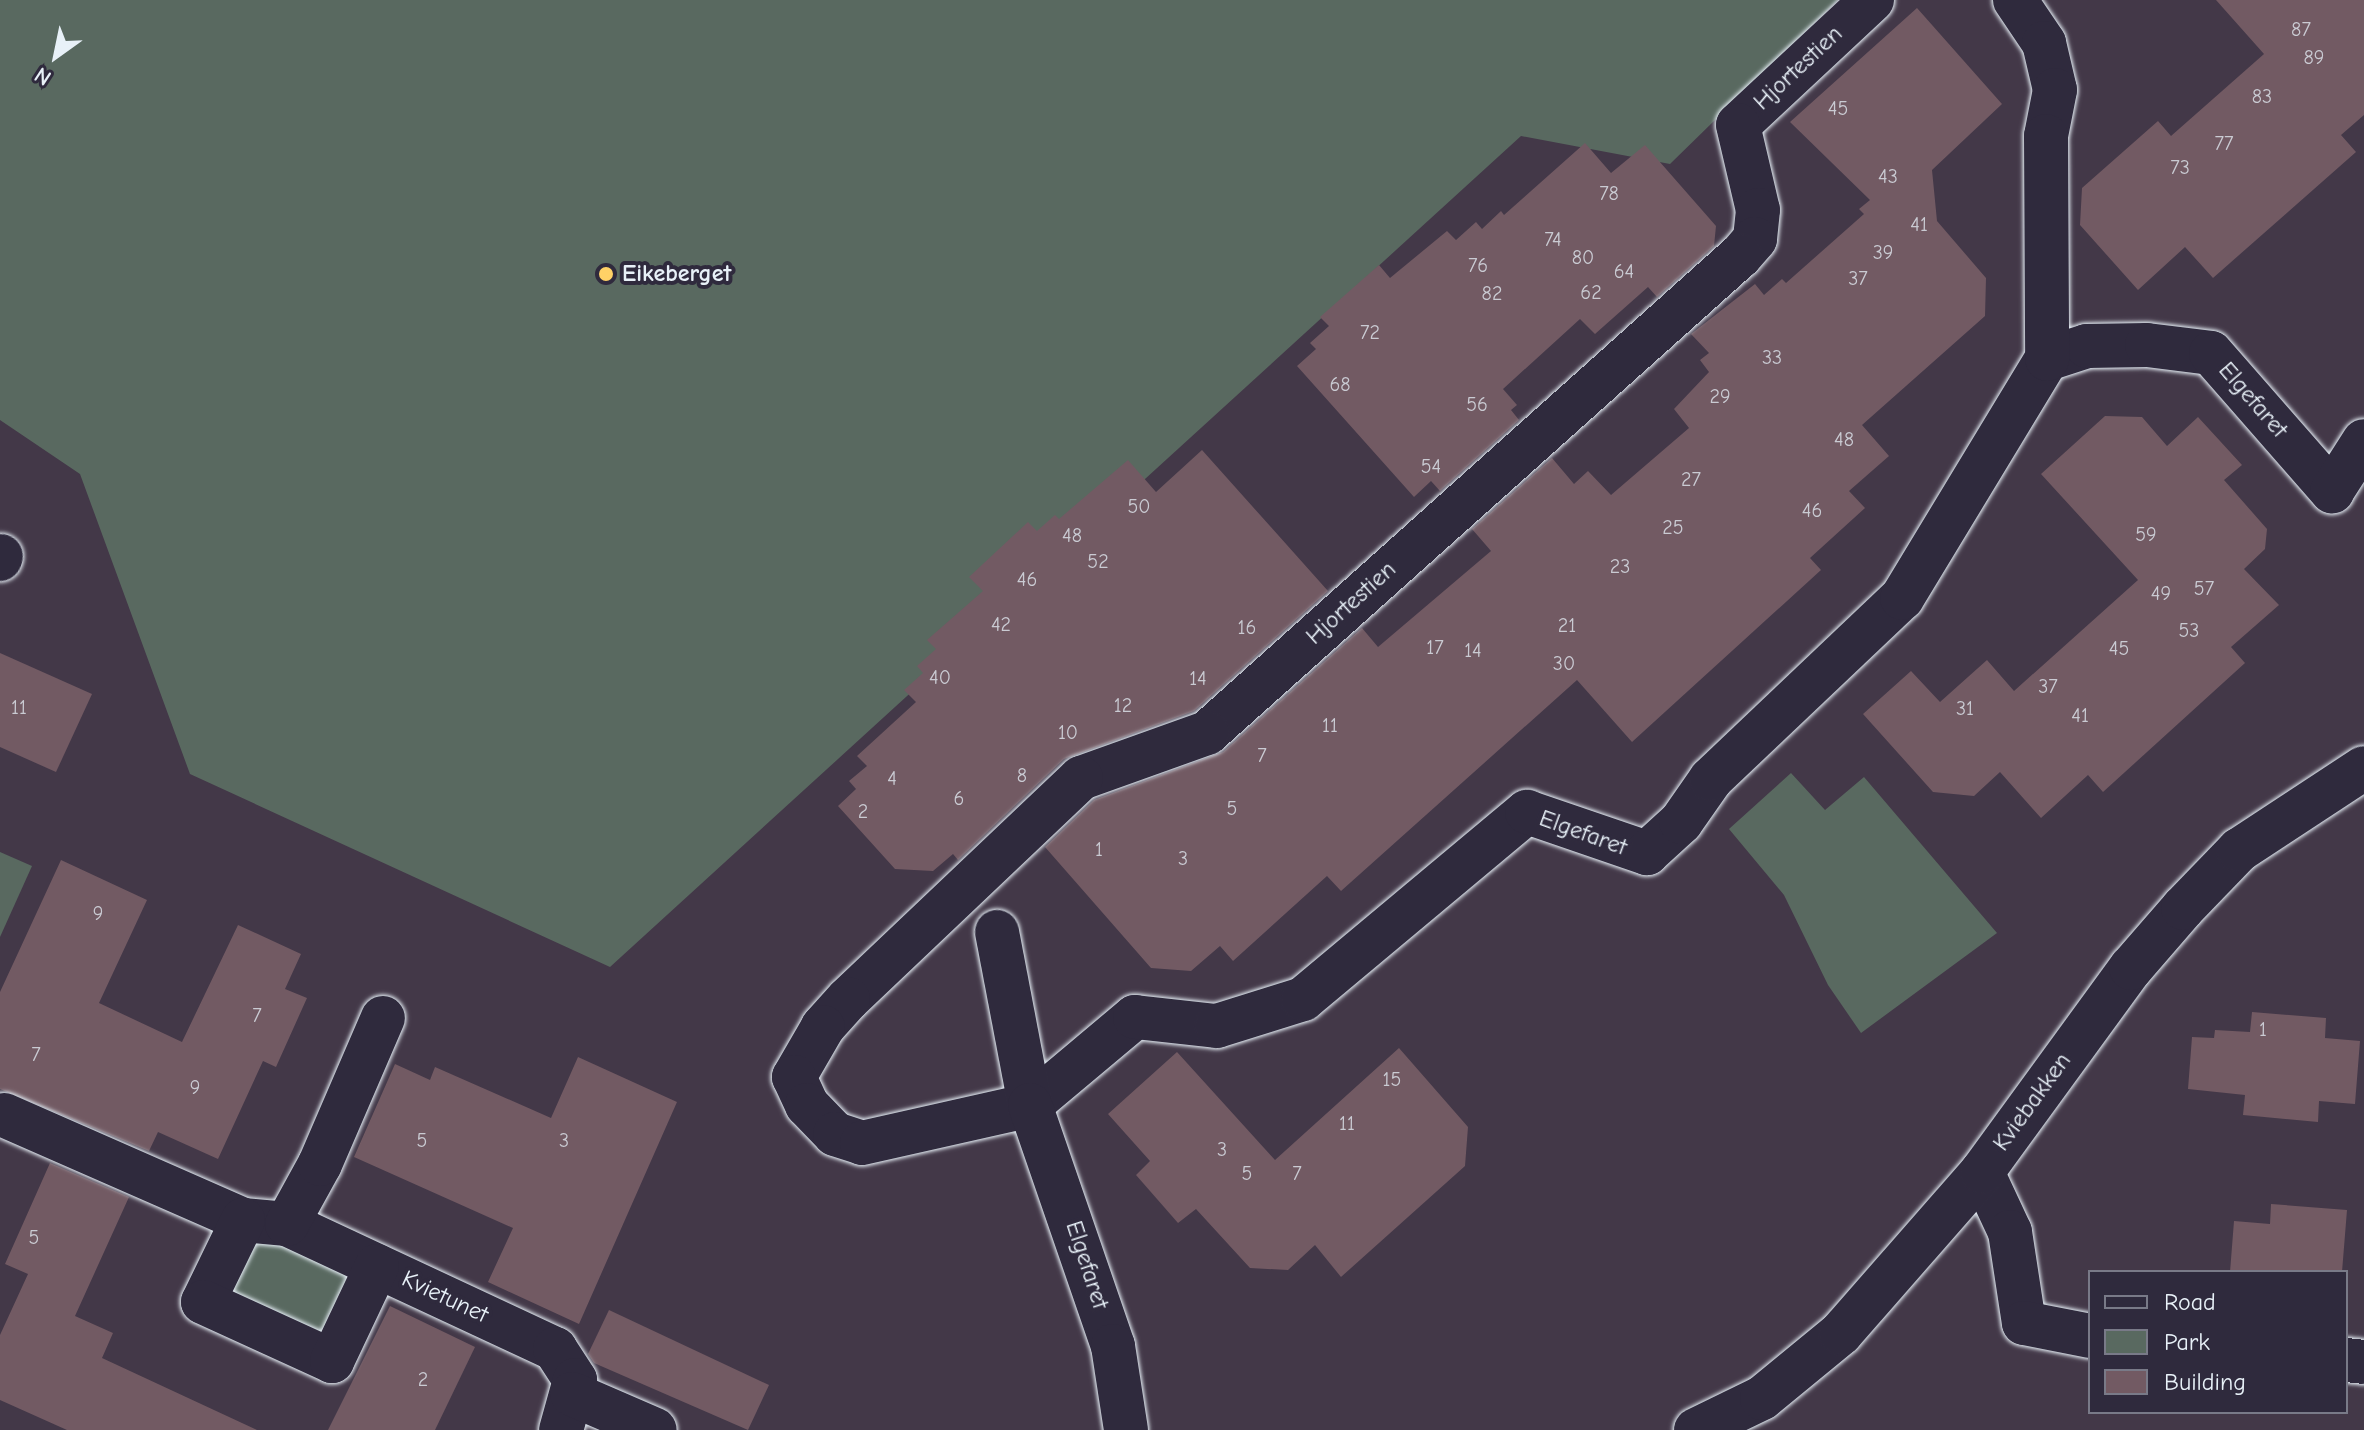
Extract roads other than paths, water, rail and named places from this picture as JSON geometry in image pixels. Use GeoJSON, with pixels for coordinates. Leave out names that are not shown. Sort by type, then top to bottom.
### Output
{"type":"FeatureCollection","features":[{"type":"Feature","properties":{"kind":"street","name":"Hjortestien"},"geometry":{"type":"LineString","coordinates":[[862,1143],[835,1134],[807,1105],[794,1077],[823,1027],[1081,778],[1207,733],[1740,256],[1755,239],[1758,210],[1738,125],[1872,0]]}},
{"type":"Feature","properties":{"kind":"street"},"geometry":{"type":"LineString","coordinates":[[2015,0],[2044,43],[2055,90],[2046,136],[2047,359]]}},
{"type":"Feature","properties":{"kind":"street","name":"Elgefaret"},"geometry":{"type":"LineString","coordinates":[[862,1143],[1030,1105],[1135,1017],[1217,1026],[1303,999],[1527,812],[1647,853],[1681,822],[1711,779],[1902,598],[2047,359],[2087,346],[2147,345],[2211,353],[2332,491],[2364,441]]}},
{"type":"Feature","properties":{"kind":"street","name":"Kviebakken"},"geometry":{"type":"LineString","coordinates":[[1696,1430],[1762,1398],[1841,1333],[1982,1172],[2131,968],[2183,908],[2239,850],[2364,768]]}},
{"type":"Feature","properties":{"kind":"street","name":"Elgefaret"},"geometry":{"type":"LineString","coordinates":[[997,932],[1030,1105],[1113,1346],[1126,1430]]}},
{"type":"Feature","properties":{"kind":"street"},"geometry":{"type":"LineString","coordinates":[[287,1224],[320,1164],[383,1018]]}},
{"type":"Feature","properties":{"kind":"street","name":"Kvietunet"},"geometry":{"type":"LineString","coordinates":[[4,1115],[243,1220],[287,1224],[555,1349],[575,1380],[567,1412],[655,1430]]}},
{"type":"Feature","properties":{"kind":"street"},"geometry":{"type":"LineString","coordinates":[[1982,1172],[2010,1232],[2024,1323],[2088,1336]]}},
{"type":"Feature","properties":{"kind":"street"},"geometry":{"type":"LineString","coordinates":[[243,1220],[203,1302],[332,1361],[377,1266]]}},
{"type":"Feature","properties":{"kind":"place","name":"Eikeberget"},"geometry":{"type":"Point","coordinates":[606,274]}}]}
